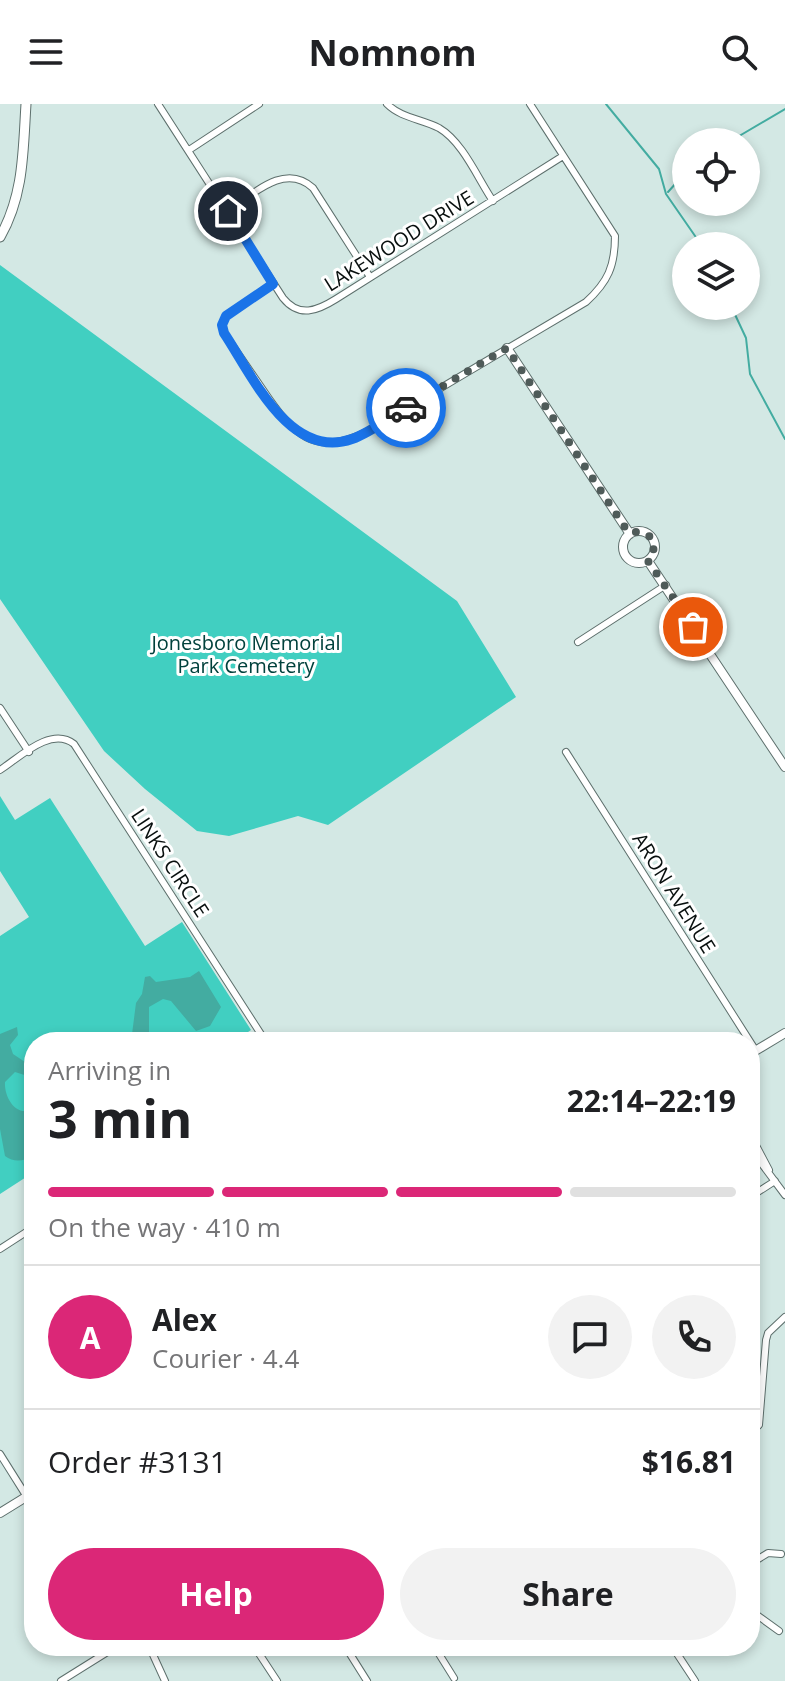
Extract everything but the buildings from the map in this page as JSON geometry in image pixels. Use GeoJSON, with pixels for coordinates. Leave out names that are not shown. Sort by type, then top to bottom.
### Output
{"type":"FeatureCollection","features":[{"type":"Feature","properties":{"kind":"main road"},"geometry":{"type":"LineString","coordinates":[[0,237],[11,217],[20,186],[26,104]]}},
{"type":"Feature","properties":{"kind":"street","name":"LAKEWOOD DRIVE"},"geometry":{"type":"LineString","coordinates":[[158,104],[273,284],[287,303],[297,310],[309,312],[318,310],[563,156]]}},
{"type":"Feature","properties":{"kind":"street"},"geometry":{"type":"LineString","coordinates":[[189,150],[259,104]]}},
{"type":"Feature","properties":{"kind":"street"},"geometry":{"type":"LineString","coordinates":[[387,104],[397,113],[425,122],[449,135],[493,201]]}},
{"type":"Feature","properties":{"kind":"street"},"geometry":{"type":"LineString","coordinates":[[273,284],[226,316],[222,325],[224,333],[286,424],[317,443],[351,440],[586,302],[605,285],[615,258],[615,236],[530,104]]}},
{"type":"Feature","properties":{"kind":"street"},"geometry":{"type":"LineString","coordinates":[[228,211],[279,178],[299,178],[313,188],[370,277]]}},
{"type":"Feature","properties":{"kind":"street"},"geometry":{"type":"LineString","coordinates":[[507,348],[630,534]]}},
{"type":"Feature","properties":{"kind":"street"},"geometry":{"type":"LineString","coordinates":[[641,532],[651,537],[654,552],[648,561],[637,563],[624,554],[623,543],[630,534],[641,532]]}},
{"type":"Feature","properties":{"kind":"street"},"geometry":{"type":"LineString","coordinates":[[648,561],[785,767]]}},
{"type":"Feature","properties":{"kind":"street"},"geometry":{"type":"LineString","coordinates":[[578,642],[666,585]]}},
{"type":"Feature","properties":{"kind":"street"},"geometry":{"type":"LineString","coordinates":[[0,708],[29,752]]}},
{"type":"Feature","properties":{"kind":"street","name":"LINKS CIRCLE"},"geometry":{"type":"LineString","coordinates":[[0,770],[55,737],[63,737],[74,744],[260,1032]]}},
{"type":"Feature","properties":{"kind":"street","name":"ARON AVENUE"},"geometry":{"type":"LineString","coordinates":[[566,752],[740,1032]]}},
{"type":"Feature","properties":{"kind":"street"},"geometry":{"type":"LineString","coordinates":[[760,1049],[785,1033]]}},
{"type":"Feature","properties":{"kind":"street"},"geometry":{"type":"LineString","coordinates":[[760,1154],[770,1174]]}},
{"type":"Feature","properties":{"kind":"street"},"geometry":{"type":"LineString","coordinates":[[760,1161],[785,1195]]}},
{"type":"Feature","properties":{"kind":"street"},"geometry":{"type":"LineString","coordinates":[[760,1191],[775,1181]]}},
{"type":"Feature","properties":{"kind":"street"},"geometry":{"type":"LineString","coordinates":[[0,1249],[24,1233]]}},
{"type":"Feature","properties":{"kind":"street"},"geometry":{"type":"LineString","coordinates":[[760,1413],[766,1340],[768,1333],[785,1317]]}},
{"type":"Feature","properties":{"kind":"street"},"geometry":{"type":"LineString","coordinates":[[0,1454],[24,1486]]}},
{"type":"Feature","properties":{"kind":"street"},"geometry":{"type":"LineString","coordinates":[[0,1513],[24,1498]]}},
{"type":"Feature","properties":{"kind":"street"},"geometry":{"type":"LineString","coordinates":[[760,1558],[768,1553],[781,1554]]}},
{"type":"Feature","properties":{"kind":"street"},"geometry":{"type":"LineString","coordinates":[[760,1617],[779,1631]]}},
{"type":"Feature","properties":{"kind":"street"},"geometry":{"type":"LineString","coordinates":[[61,1681],[101,1656]]}},
{"type":"Feature","properties":{"kind":"street"},"geometry":{"type":"LineString","coordinates":[[154,1656],[165,1681]]}},
{"type":"Feature","properties":{"kind":"street"},"geometry":{"type":"LineString","coordinates":[[261,1656],[277,1681]]}},
{"type":"Feature","properties":{"kind":"street"},"geometry":{"type":"LineString","coordinates":[[351,1656],[367,1681]]}},
{"type":"Feature","properties":{"kind":"street"},"geometry":{"type":"LineString","coordinates":[[440,1656],[454,1678]]}},
{"type":"Feature","properties":{"kind":"street"},"geometry":{"type":"LineString","coordinates":[[679,1656],[695,1681]]}},
{"type":"Feature","properties":{"kind":"green space","name":"Jonesboro Memorial Park Cemetery"},"geometry":{"type":"Polygon","coordinates":[[[0,265],[457,601],[516,697],[328,825],[298,816],[229,836],[197,831],[145,789],[104,751],[0,599],[0,265]]]}},
{"type":"Feature","properties":{"kind":"green space"},"geometry":{"type":"Polygon","coordinates":[[[0,796],[15,820],[50,798],[145,946],[182,922],[251,1030],[24,1032],[24,1178],[0,1194],[0,936],[29,917],[0,871],[0,796]]]}},
{"type":"Feature","properties":{"kind":"shaded area"},"geometry":{"type":"Polygon","coordinates":[[[199,971],[221,1007],[210,1026],[196,1031],[171,1001],[163,999],[149,1007],[149,1032],[132,1032],[136,1003],[142,994],[145,977],[150,976],[156,982],[190,977],[199,971]]]}},
{"type":"Feature","properties":{"kind":"shaded area"},"geometry":{"type":"Polygon","coordinates":[[[17,1027],[18,1035],[10,1045],[13,1054],[24,1061],[24,1075],[15,1072],[5,1082],[9,1100],[17,1109],[24,1111],[24,1159],[12,1160],[5,1156],[0,1129],[0,1034],[17,1027]]]}},
{"type":"Feature","properties":{"kind":"waterway"},"geometry":{"type":"LineString","coordinates":[[606,104],[659,169],[666,194],[692,232]]}},
{"type":"Feature","properties":{"kind":"waterway"},"geometry":{"type":"LineString","coordinates":[[753,128],[785,109]]}},
{"type":"Feature","properties":{"kind":"waterway"},"geometry":{"type":"LineString","coordinates":[[668,192],[672,188]]}},
{"type":"Feature","properties":{"kind":"waterway"},"geometry":{"type":"LineString","coordinates":[[738,320],[746,338],[750,374],[785,439]]}},
{"type":"Feature","properties":{"kind":"way so far"},"geometry":{"type":"LineString","coordinates":[[406,408],[507,348],[628,532],[646,533],[651,537],[655,547],[648,561],[693,627]]}},
{"type":"Feature","properties":{"kind":"route"},"geometry":{"type":"LineString","coordinates":[[228,211],[273,284],[226,316],[222,325],[224,333],[286,424],[317,443],[331,443],[351,440],[406,408]]}}]}
